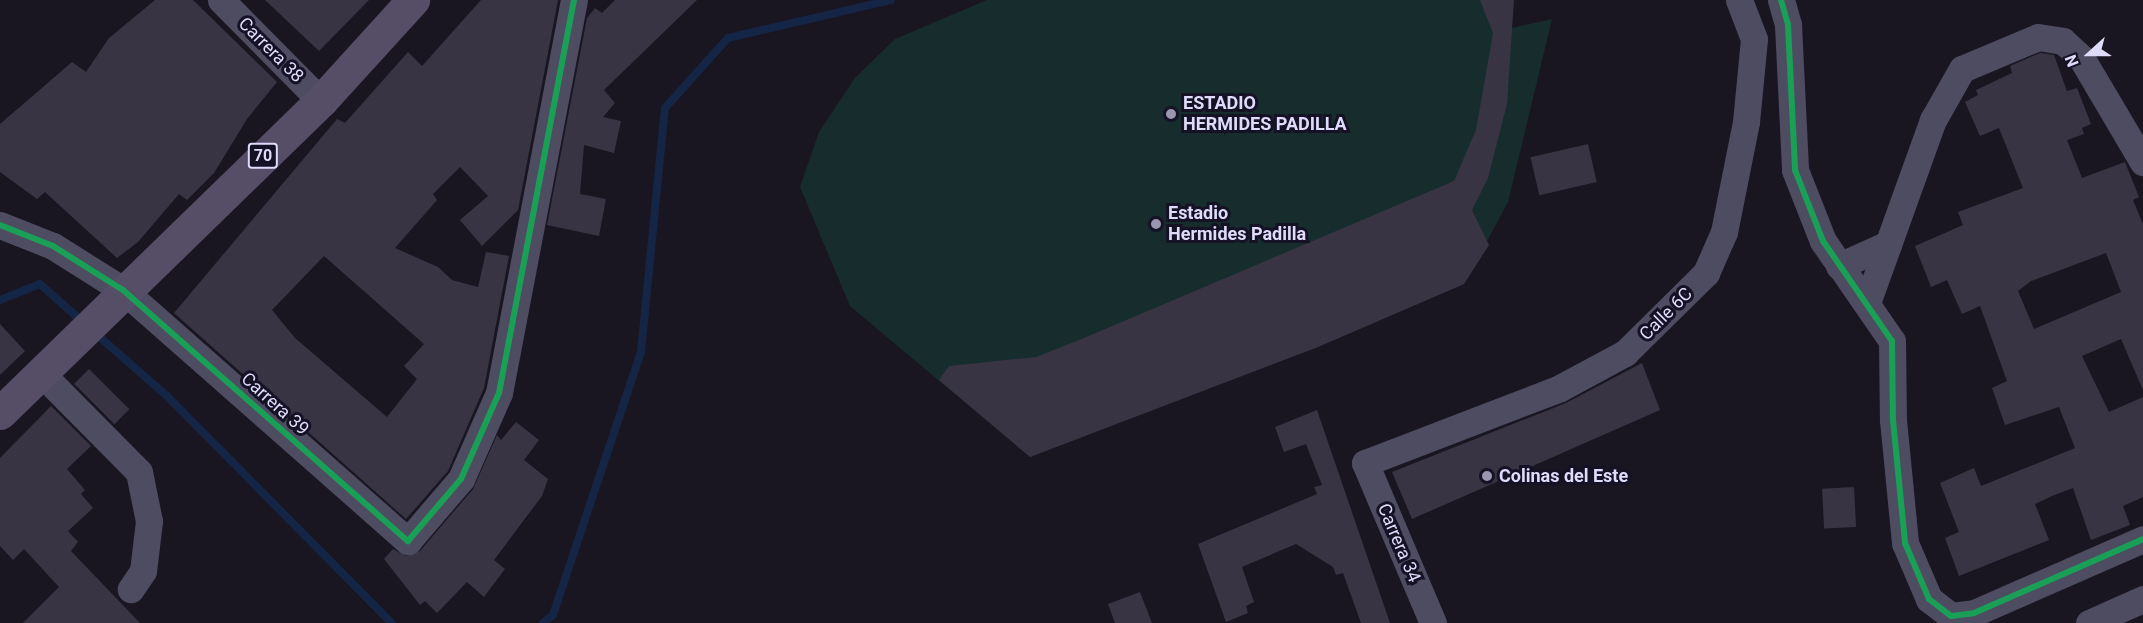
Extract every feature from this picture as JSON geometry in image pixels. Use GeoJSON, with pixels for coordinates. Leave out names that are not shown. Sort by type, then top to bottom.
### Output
{"type":"FeatureCollection","features":[{"type":"Feature","properties":{"kind":"main road","name":"70"},"geometry":{"type":"LineString","coordinates":[[0,413],[115,297],[321,101],[413,0]]}},
{"type":"Feature","properties":{"kind":"street","name":"Carrera 38"},"geometry":{"type":"LineString","coordinates":[[221,0],[321,101]]}},
{"type":"Feature","properties":{"kind":"street","name":"Carrera 39"},"geometry":{"type":"LineString","coordinates":[[0,225],[53,246],[408,542],[460,479],[499,393],[574,0]]}},
{"type":"Feature","properties":{"kind":"street","name":"Calle 6C"},"geometry":{"type":"LineString","coordinates":[[1365,463],[1560,388],[1625,353],[1706,273],[1724,232],[1746,122],[1754,39],[1740,0]]}},
{"type":"Feature","properties":{"kind":"street"},"geometry":{"type":"LineString","coordinates":[[1781,0],[1788,25],[1796,170],[1823,241],[1892,341],[1893,420],[1905,543],[1929,599],[1951,616],[1974,613],[2143,539]]}},
{"type":"Feature","properties":{"kind":"street"},"geometry":{"type":"LineString","coordinates":[[1867,303],[1933,120],[1962,69],[2038,37],[2063,41],[2082,60],[2143,162]]}},
{"type":"Feature","properties":{"kind":"street"},"geometry":{"type":"LineString","coordinates":[[1839,266],[1887,244]]}},
{"type":"Feature","properties":{"kind":"street"},"geometry":{"type":"LineString","coordinates":[[41,373],[127,454],[139,472],[149,521],[143,571],[131,589]]}},
{"type":"Feature","properties":{"kind":"street","name":"Carrera 34"},"geometry":{"type":"LineString","coordinates":[[1365,463],[1433,623]]}},
{"type":"Feature","properties":{"kind":"street"},"geometry":{"type":"LineString","coordinates":[[2089,623],[2143,599]]}},
{"type":"Feature","properties":{"kind":"green space","name":"Estadio Hermides Padilla"},"geometry":{"type":"Polygon","coordinates":[[[987,0],[1500,0],[1512,28],[1552,19],[1508,202],[1464,284],[1318,347],[1030,457],[850,306],[800,187],[819,132],[855,78],[895,39],[987,0]]]}},
{"type":"Feature","properties":{"kind":"building"},"geometry":{"type":"Polygon","coordinates":[[[155,0],[193,0],[277,82],[247,119],[214,173],[187,200],[179,194],[138,242],[117,258],[45,192],[37,199],[0,172],[0,124],[72,62],[86,72],[109,38],[155,0]]]}},
{"type":"Feature","properties":{"kind":"building"},"geometry":{"type":"Polygon","coordinates":[[[265,0],[369,0],[319,51],[265,0]]]}},
{"type":"Feature","properties":{"kind":"building"},"geometry":{"type":"Polygon","coordinates":[[[481,0],[558,0],[518,210],[482,246],[460,220],[488,196],[460,167],[433,194],[437,200],[395,248],[438,267],[452,280],[478,287],[486,252],[509,256],[484,388],[448,471],[406,519],[174,313],[337,119],[345,123],[408,52],[422,66],[481,0]],[[324,256],[272,310],[295,338],[387,417],[417,379],[404,366],[424,344],[324,256]]]}},
{"type":"Feature","properties":{"kind":"building"},"geometry":{"type":"Polygon","coordinates":[[[615,0],[697,0],[604,90],[615,103],[603,117],[621,121],[614,153],[584,145],[580,194],[606,199],[599,236],[547,225],[587,18],[595,8],[602,13],[615,0]]]}},
{"type":"Feature","properties":{"kind":"building"},"geometry":{"type":"Polygon","coordinates":[[[1480,0],[1514,0],[1507,104],[1488,178],[1472,210],[1489,245],[1464,284],[1318,347],[1030,457],[939,380],[949,366],[1036,357],[1454,181],[1476,130],[1493,33],[1480,0]]]}},
{"type":"Feature","properties":{"kind":"building"},"geometry":{"type":"Polygon","coordinates":[[[2040,53],[2054,55],[2067,91],[2077,88],[2091,124],[2082,128],[2084,134],[2067,140],[2082,178],[2125,162],[2139,197],[2133,200],[2143,224],[2143,390],[2121,339],[2082,356],[2109,412],[2143,397],[2143,497],[2123,506],[2130,525],[2091,540],[2073,488],[2052,496],[2035,504],[2049,540],[1959,576],[1945,538],[1959,532],[1940,483],[1974,468],[1981,486],[2075,448],[2059,407],[2005,425],[1992,388],[2007,381],[1980,306],[1962,314],[1947,280],[1931,287],[1915,246],[1963,225],[1958,212],[2023,188],[1999,128],[1980,136],[1965,102],[1978,95],[1976,90],[2012,73],[2010,66],[2040,53]],[[2106,253],[2031,281],[2018,291],[2034,329],[2121,292],[2106,253]]]}},
{"type":"Feature","properties":{"kind":"building"},"geometry":{"type":"Polygon","coordinates":[[[1588,144],[1597,182],[1539,195],[1531,157],[1588,144]]]}},
{"type":"Feature","properties":{"kind":"building"},"geometry":{"type":"Polygon","coordinates":[[[0,324],[25,351],[0,375],[0,324]]]}},
{"type":"Feature","properties":{"kind":"building"},"geometry":{"type":"Polygon","coordinates":[[[1642,363],[1660,410],[1412,519],[1392,472],[1566,403],[1642,363]]]}},
{"type":"Feature","properties":{"kind":"building"},"geometry":{"type":"Polygon","coordinates":[[[89,369],[129,409],[114,424],[74,384],[89,369]]]}},
{"type":"Feature","properties":{"kind":"building"},"geometry":{"type":"Polygon","coordinates":[[[51,406],[91,446],[67,469],[85,490],[81,494],[93,508],[68,531],[78,542],[71,551],[140,623],[23,623],[59,587],[24,549],[13,560],[0,546],[0,458],[51,406]]]}},
{"type":"Feature","properties":{"kind":"building"},"geometry":{"type":"Polygon","coordinates":[[[1317,410],[1390,623],[1361,623],[1343,573],[1336,575],[1333,567],[1296,544],[1242,567],[1254,602],[1246,606],[1248,613],[1226,622],[1198,544],[1317,494],[1314,487],[1322,485],[1306,444],[1284,452],[1275,427],[1317,410]]]}},
{"type":"Feature","properties":{"kind":"building"},"geometry":{"type":"Polygon","coordinates":[[[516,422],[539,440],[524,460],[548,479],[542,496],[494,560],[505,569],[484,597],[467,582],[437,613],[425,601],[420,605],[384,559],[393,549],[406,556],[420,551],[473,489],[497,435],[501,440],[516,422]]]}},
{"type":"Feature","properties":{"kind":"building"},"geometry":{"type":"Polygon","coordinates":[[[1854,487],[1856,527],[1824,529],[1822,489],[1854,487]]]}},
{"type":"Feature","properties":{"kind":"building"},"geometry":{"type":"Polygon","coordinates":[[[1140,592],[1152,623],[1115,623],[1108,604],[1140,592]]]}},
{"type":"Feature","properties":{"kind":"waterway"},"geometry":{"type":"LineString","coordinates":[[543,623],[553,615],[641,352],[665,108],[728,38],[891,0]]}},
{"type":"Feature","properties":{"kind":"waterway"},"geometry":{"type":"LineString","coordinates":[[0,300],[40,284],[84,323]]}},
{"type":"Feature","properties":{"kind":"waterway"},"geometry":{"type":"LineString","coordinates":[[95,333],[167,396],[392,623]]}},
{"type":"Feature","properties":{"kind":"cycle path"},"geometry":{"type":"LineString","coordinates":[[0,225],[53,246],[123,290],[408,541],[461,479],[499,393],[574,0]]}},
{"type":"Feature","properties":{"kind":"cycle path"},"geometry":{"type":"LineString","coordinates":[[1781,0],[1788,25],[1795,170],[1823,241],[1892,341],[1893,420],[1905,543],[1929,599],[1951,616],[1974,613],[2143,539]]}},
{"type":"Feature","properties":{"kind":"place","name":"ESTADIO HERMIDES PADILLA"},"geometry":{"type":"Point","coordinates":[1171,114]}},
{"type":"Feature","properties":{"kind":"place","name":"Estadio Hermides Padilla"},"geometry":{"type":"Point","coordinates":[1156,224]}},
{"type":"Feature","properties":{"kind":"place","name":"Colinas del Este"},"geometry":{"type":"Point","coordinates":[1487,476]}}]}
